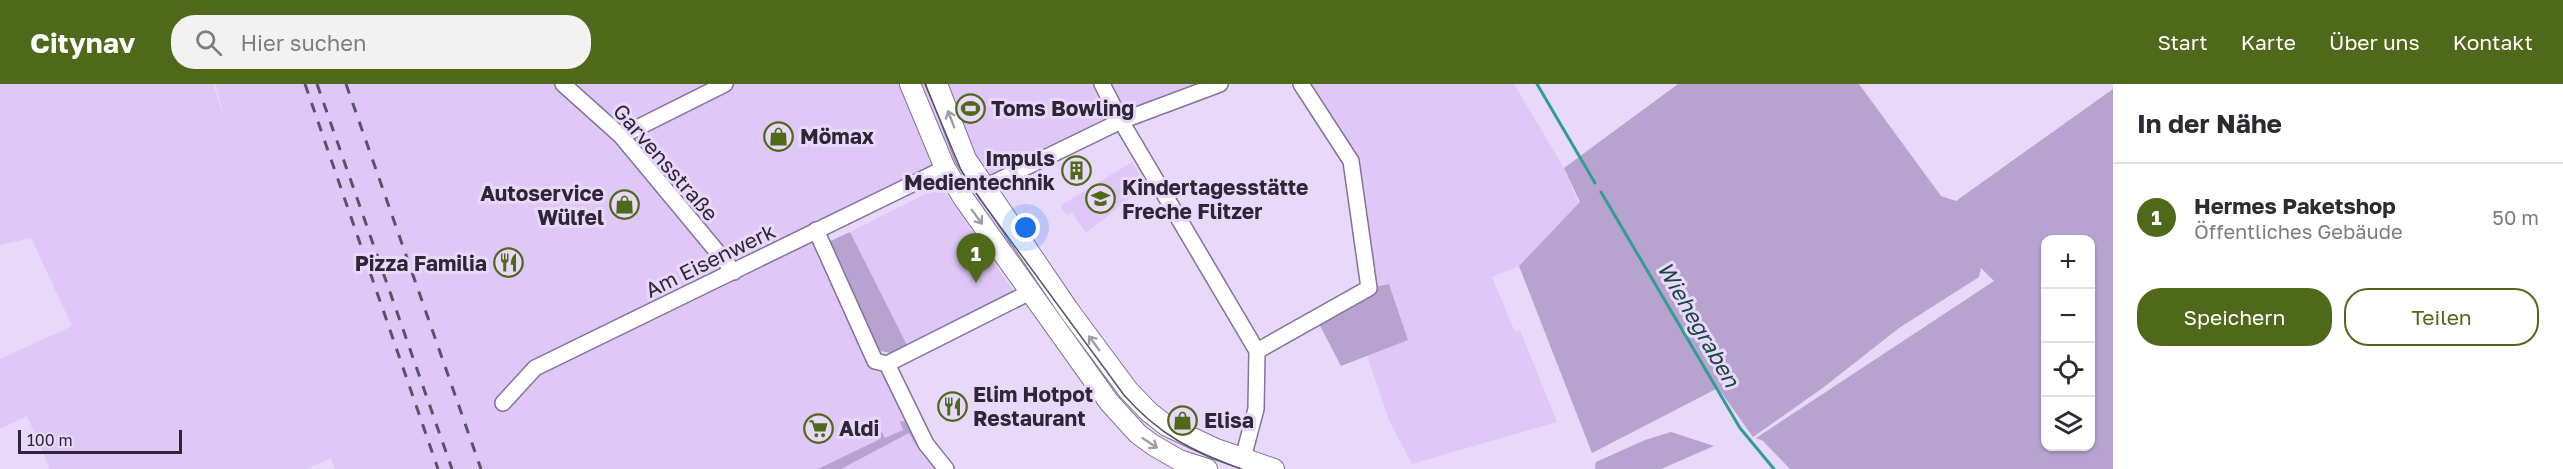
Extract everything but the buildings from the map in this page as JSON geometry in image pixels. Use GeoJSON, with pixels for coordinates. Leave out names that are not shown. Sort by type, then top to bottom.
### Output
{"type":"FeatureCollection","features":[{"type":"Feature","properties":{"kind":"main road"},"geometry":{"type":"LineString","coordinates":[[910,84],[945,168],[964,199],[1032,291],[1109,402],[1138,434],[1176,458],[1208,469]]}},
{"type":"Feature","properties":{"kind":"main road"},"geometry":{"type":"LineString","coordinates":[[937,84],[966,159],[1068,309],[1128,390],[1149,412],[1167,426],[1216,449],[1245,451],[1274,469]]}},
{"type":"Feature","properties":{"kind":"street","name":"Garvensstraße"},"geometry":{"type":"LineString","coordinates":[[563,84],[621,136],[734,272]]}},
{"type":"Feature","properties":{"kind":"street"},"geometry":{"type":"LineString","coordinates":[[621,136],[725,84]]}},
{"type":"Feature","properties":{"kind":"street"},"geometry":{"type":"LineString","coordinates":[[1102,84],[1120,121],[1257,351],[1256,409],[1245,451]]}},
{"type":"Feature","properties":{"kind":"street"},"geometry":{"type":"LineString","coordinates":[[985,187],[1120,121],[1220,84]]}},
{"type":"Feature","properties":{"kind":"street"},"geometry":{"type":"LineString","coordinates":[[1257,351],[1370,288],[1351,161],[1301,84]]}},
{"type":"Feature","properties":{"kind":"street","name":"Am Eisenwerk"},"geometry":{"type":"LineString","coordinates":[[503,403],[535,368],[945,168]]}},
{"type":"Feature","properties":{"kind":"street"},"geometry":{"type":"LineString","coordinates":[[816,230],[875,361],[887,363],[1032,291]]}},
{"type":"Feature","properties":{"kind":"street"},"geometry":{"type":"LineString","coordinates":[[887,363],[926,444],[946,469]]}},
{"type":"Feature","properties":{"kind":"street"},"geometry":{"type":"LineString","coordinates":[[1208,469],[1216,449]]}},
{"type":"Feature","properties":{"kind":"shaded area"},"geometry":{"type":"Polygon","coordinates":[[[0,84],[213,84],[226,122],[215,84],[1227,84],[1120,124],[987,189],[966,159],[816,230],[875,361],[887,364],[946,469],[335,469],[331,458],[307,469],[50,469],[27,416],[0,429],[0,359],[72,326],[31,238],[0,245],[0,84]]]}},
{"type":"Feature","properties":{"kind":"shaded area"},"geometry":{"type":"Polygon","coordinates":[[[1305,84],[1514,84],[1564,168],[1579,204],[1519,266],[1492,277],[1515,332],[1520,330],[1557,422],[1412,464],[1389,420],[1368,359],[1373,287],[1354,160],[1305,84]]]}},
{"type":"Feature","properties":{"kind":"shaded area"},"geometry":{"type":"Polygon","coordinates":[[[1678,84],[1859,84],[1941,196],[1956,201],[2113,89],[2113,469],[1790,469],[1763,441],[1756,438],[1994,281],[1981,268],[1979,277],[1899,328],[1824,387],[1753,437],[1718,388],[1592,453],[1519,266],[1580,202],[1564,168],[1678,84]]]}},
{"type":"Feature","properties":{"kind":"shaded area","name":"Kindertagesstätte Freche Flitzer"},"geometry":{"type":"Polygon","coordinates":[[[1132,162],[1142,180],[1132,186],[1136,193],[1086,233],[1072,213],[1067,215],[1061,207],[1132,162]]]}},
{"type":"Feature","properties":{"kind":"shaded area"},"geometry":{"type":"Polygon","coordinates":[[[941,186],[1014,292],[907,345],[850,232],[941,186]]]}},
{"type":"Feature","properties":{"kind":"shaded area"},"geometry":{"type":"Polygon","coordinates":[[[850,232],[907,345],[891,353],[875,350],[826,243],[850,232]]]}},
{"type":"Feature","properties":{"kind":"shaded area"},"geometry":{"type":"Polygon","coordinates":[[[1389,284],[1408,340],[1341,366],[1316,318],[1369,288],[1389,284]]]}},
{"type":"Feature","properties":{"kind":"shaded area"},"geometry":{"type":"Polygon","coordinates":[[[900,422],[908,422],[919,446],[917,447],[909,433],[841,469],[818,469],[878,440],[881,431],[885,438],[903,430],[900,422]]]}},
{"type":"Feature","properties":{"kind":"shaded area"},"geometry":{"type":"Polygon","coordinates":[[[1671,432],[1714,446],[1661,469],[1595,469],[1596,462],[1645,440],[1671,432]]]}},
{"type":"Feature","properties":{"kind":"waterway","name":"Wiehegraben"},"geometry":{"type":"LineString","coordinates":[[1537,84],[1595,183]]}},
{"type":"Feature","properties":{"kind":"waterway","name":"Wiehegraben"},"geometry":{"type":"LineString","coordinates":[[1601,192],[1740,428],[1774,469]]}},
{"type":"Feature","properties":{"kind":"tram line"},"geometry":{"type":"LineString","coordinates":[[925,84],[961,170],[1124,395],[1150,421],[1177,440],[1241,469]]}},
{"type":"Feature","properties":{"kind":"railway"},"geometry":{"type":"LineString","coordinates":[[305,84],[438,469]]}},
{"type":"Feature","properties":{"kind":"railway"},"geometry":{"type":"LineString","coordinates":[[317,84],[452,469]]}},
{"type":"Feature","properties":{"kind":"railway"},"geometry":{"type":"LineString","coordinates":[[346,84],[481,469]]}},
{"type":"Feature","properties":{"kind":"place","name":"Toms Bowling"},"geometry":{"type":"Point","coordinates":[970,108]}},
{"type":"Feature","properties":{"kind":"place","name":"Mömax"},"geometry":{"type":"Point","coordinates":[779,136]}},
{"type":"Feature","properties":{"kind":"place","name":"Impuls Medientechnik"},"geometry":{"type":"Point","coordinates":[1076,170]}},
{"type":"Feature","properties":{"kind":"place","name":"Kindertagesstätte Freche Flitzer"},"geometry":{"type":"Point","coordinates":[1101,199]}},
{"type":"Feature","properties":{"kind":"place","name":"Autoservice Wülfel"},"geometry":{"type":"Point","coordinates":[625,205]}},
{"type":"Feature","properties":{"kind":"place","name":"Pizza Familia"},"geometry":{"type":"Point","coordinates":[508,263]}},
{"type":"Feature","properties":{"kind":"place","name":"Hermes Paketshop"},"geometry":{"type":"Point","coordinates":[976,283]}},
{"type":"Feature","properties":{"kind":"place","name":"Elim Hotpot Restaurant"},"geometry":{"type":"Point","coordinates":[952,406]}},
{"type":"Feature","properties":{"kind":"place","name":"Elisa"},"geometry":{"type":"Point","coordinates":[1183,420]}},
{"type":"Feature","properties":{"kind":"place","name":"Aldi"},"geometry":{"type":"Point","coordinates":[818,428]}}]}
